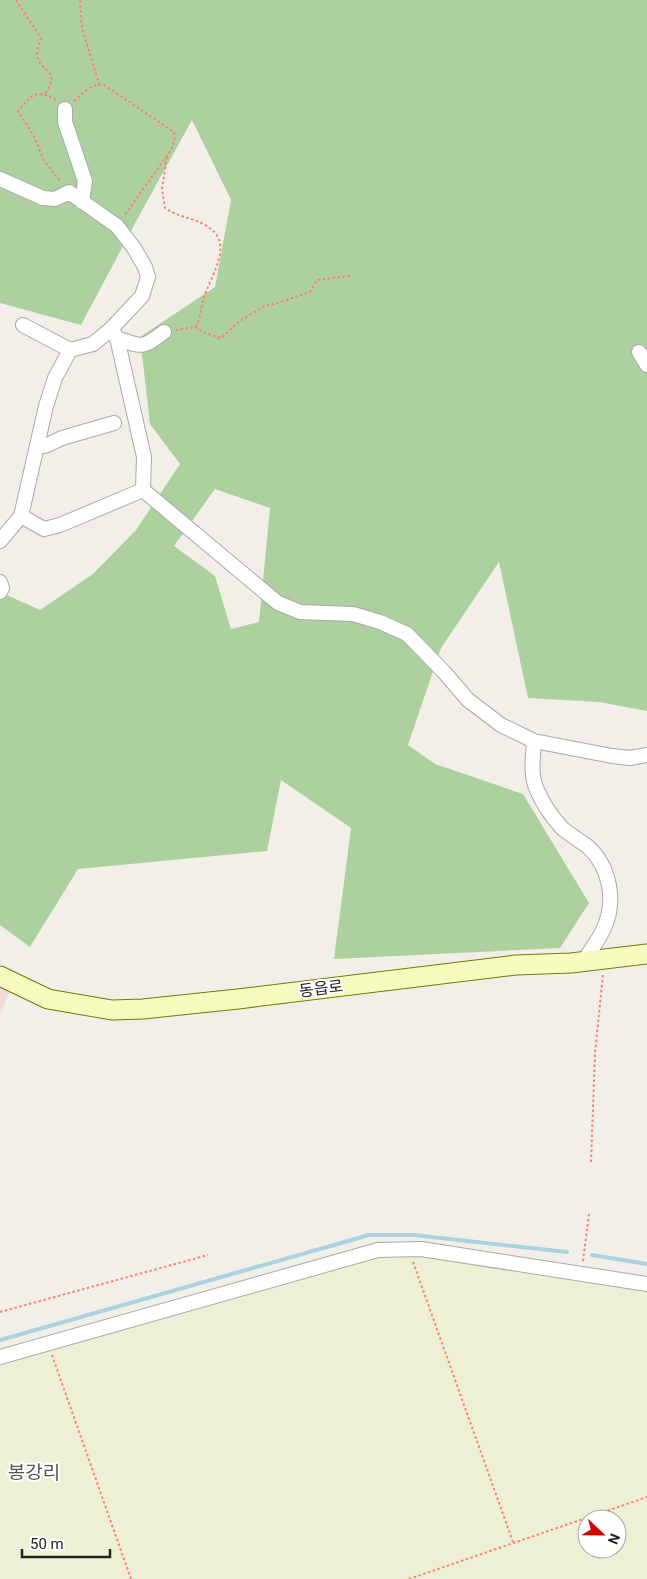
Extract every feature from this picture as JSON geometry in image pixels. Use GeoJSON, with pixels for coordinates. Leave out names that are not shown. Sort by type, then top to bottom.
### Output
{"type":"FeatureCollection","features":[{"type":"Feature","properties":{"kind":"main road","name":"동읍로"},"geometry":{"type":"LineString","coordinates":[[0,976],[48,999],[112,1010],[143,1009],[516,965],[583,962],[647,954]]}},
{"type":"Feature","properties":{"kind":"street"},"geometry":{"type":"LineString","coordinates":[[65,109],[65,122],[86,180],[82,202]]}},
{"type":"Feature","properties":{"kind":"street"},"geometry":{"type":"LineString","coordinates":[[0,179],[43,198],[55,199],[69,192],[117,226],[134,248],[145,267],[148,277],[142,296],[114,333],[93,344],[70,350],[23,325]]}},
{"type":"Feature","properties":{"kind":"street"},"geometry":{"type":"LineString","coordinates":[[114,333],[133,343],[146,345],[164,332]]}},
{"type":"Feature","properties":{"kind":"street"},"geometry":{"type":"LineString","coordinates":[[114,333],[144,457],[143,490]]}},
{"type":"Feature","properties":{"kind":"street"},"geometry":{"type":"LineString","coordinates":[[0,541],[21,516],[46,406],[55,378],[70,350]]}},
{"type":"Feature","properties":{"kind":"street"},"geometry":{"type":"LineString","coordinates":[[639,352],[647,365]]}},
{"type":"Feature","properties":{"kind":"street"},"geometry":{"type":"LineString","coordinates":[[37,446],[45,446],[62,438],[114,423]]}},
{"type":"Feature","properties":{"kind":"street"},"geometry":{"type":"LineString","coordinates":[[21,516],[44,529],[60,525],[143,490]]}},
{"type":"Feature","properties":{"kind":"street"},"geometry":{"type":"LineString","coordinates":[[143,490],[278,603],[300,612],[353,614],[380,622],[407,634],[468,700],[501,725],[534,741],[612,756],[630,758],[647,754]]}},
{"type":"Feature","properties":{"kind":"street"},"geometry":{"type":"LineString","coordinates":[[0,582],[2,588],[0,592]]}},
{"type":"Feature","properties":{"kind":"street"},"geometry":{"type":"LineString","coordinates":[[534,741],[533,768],[536,789],[548,812],[563,829],[588,847],[604,867],[610,891],[610,909],[603,930],[583,962]]}},
{"type":"Feature","properties":{"kind":"street"},"geometry":{"type":"LineString","coordinates":[[0,1357],[378,1250],[412,1249],[647,1284]]}},
{"type":"Feature","properties":{"kind":"path"},"geometry":{"type":"LineString","coordinates":[[16,0],[41,38],[37,54],[52,77],[52,81],[45,94]]}},
{"type":"Feature","properties":{"kind":"path"},"geometry":{"type":"LineString","coordinates":[[80,0],[82,28],[99,84]]}},
{"type":"Feature","properties":{"kind":"path"},"geometry":{"type":"LineString","coordinates":[[69,192],[43,159],[34,136],[18,111],[36,93],[45,94],[57,100],[65,109],[91,86],[99,84],[109,87],[174,132],[175,140],[167,156],[117,226]]}},
{"type":"Feature","properties":{"kind":"path"},"geometry":{"type":"LineString","coordinates":[[164,332],[195,327],[199,322],[201,305],[218,260],[220,240],[211,229],[165,208],[162,189],[167,156]]}},
{"type":"Feature","properties":{"kind":"path"},"geometry":{"type":"LineString","coordinates":[[195,327],[204,333],[221,338],[240,321],[266,305],[310,292],[317,280],[350,276]]}},
{"type":"Feature","properties":{"kind":"path"},"geometry":{"type":"LineString","coordinates":[[591,1162],[595,1054],[604,959]]}},
{"type":"Feature","properties":{"kind":"path"},"geometry":{"type":"LineString","coordinates":[[581,1274],[588,1214]]}},
{"type":"Feature","properties":{"kind":"path"},"geometry":{"type":"LineString","coordinates":[[412,1249],[413,1261],[513,1542]]}},
{"type":"Feature","properties":{"kind":"path"},"geometry":{"type":"LineString","coordinates":[[0,1312],[208,1255]]}},
{"type":"Feature","properties":{"kind":"path"},"geometry":{"type":"LineString","coordinates":[[48,1343],[132,1579]]}},
{"type":"Feature","properties":{"kind":"path"},"geometry":{"type":"LineString","coordinates":[[409,1579],[647,1497]]}},
{"type":"Feature","properties":{"kind":"shaded area"},"geometry":{"type":"Polygon","coordinates":[[[0,979],[12,984],[0,1016],[0,979]]]}},
{"type":"Feature","properties":{"kind":"green space"},"geometry":{"type":"Polygon","coordinates":[[[0,0],[647,0],[647,711],[599,702],[528,698],[499,562],[441,648],[408,745],[435,764],[523,794],[589,903],[560,948],[334,959],[351,828],[281,780],[267,851],[78,869],[30,947],[0,925],[0,592],[40,610],[93,574],[136,530],[180,464],[150,424],[140,337],[215,287],[231,200],[192,120],[81,325],[0,303],[0,0]],[[215,489],[174,546],[215,576],[231,629],[259,622],[270,508],[215,489]]]}},
{"type":"Feature","properties":{"kind":"green space"},"geometry":{"type":"Polygon","coordinates":[[[378,1252],[421,1252],[647,1285],[647,1579],[0,1579],[0,1359],[378,1252]]]}},
{"type":"Feature","properties":{"kind":"waterway"},"geometry":{"type":"LineString","coordinates":[[0,1340],[369,1235],[414,1235],[567,1252]]}},
{"type":"Feature","properties":{"kind":"waterway"},"geometry":{"type":"LineString","coordinates":[[592,1255],[647,1264]]}},
{"type":"Feature","properties":{"kind":"district","name":"봉강리"},"geometry":{"type":"Point","coordinates":[34,1472]}}]}
